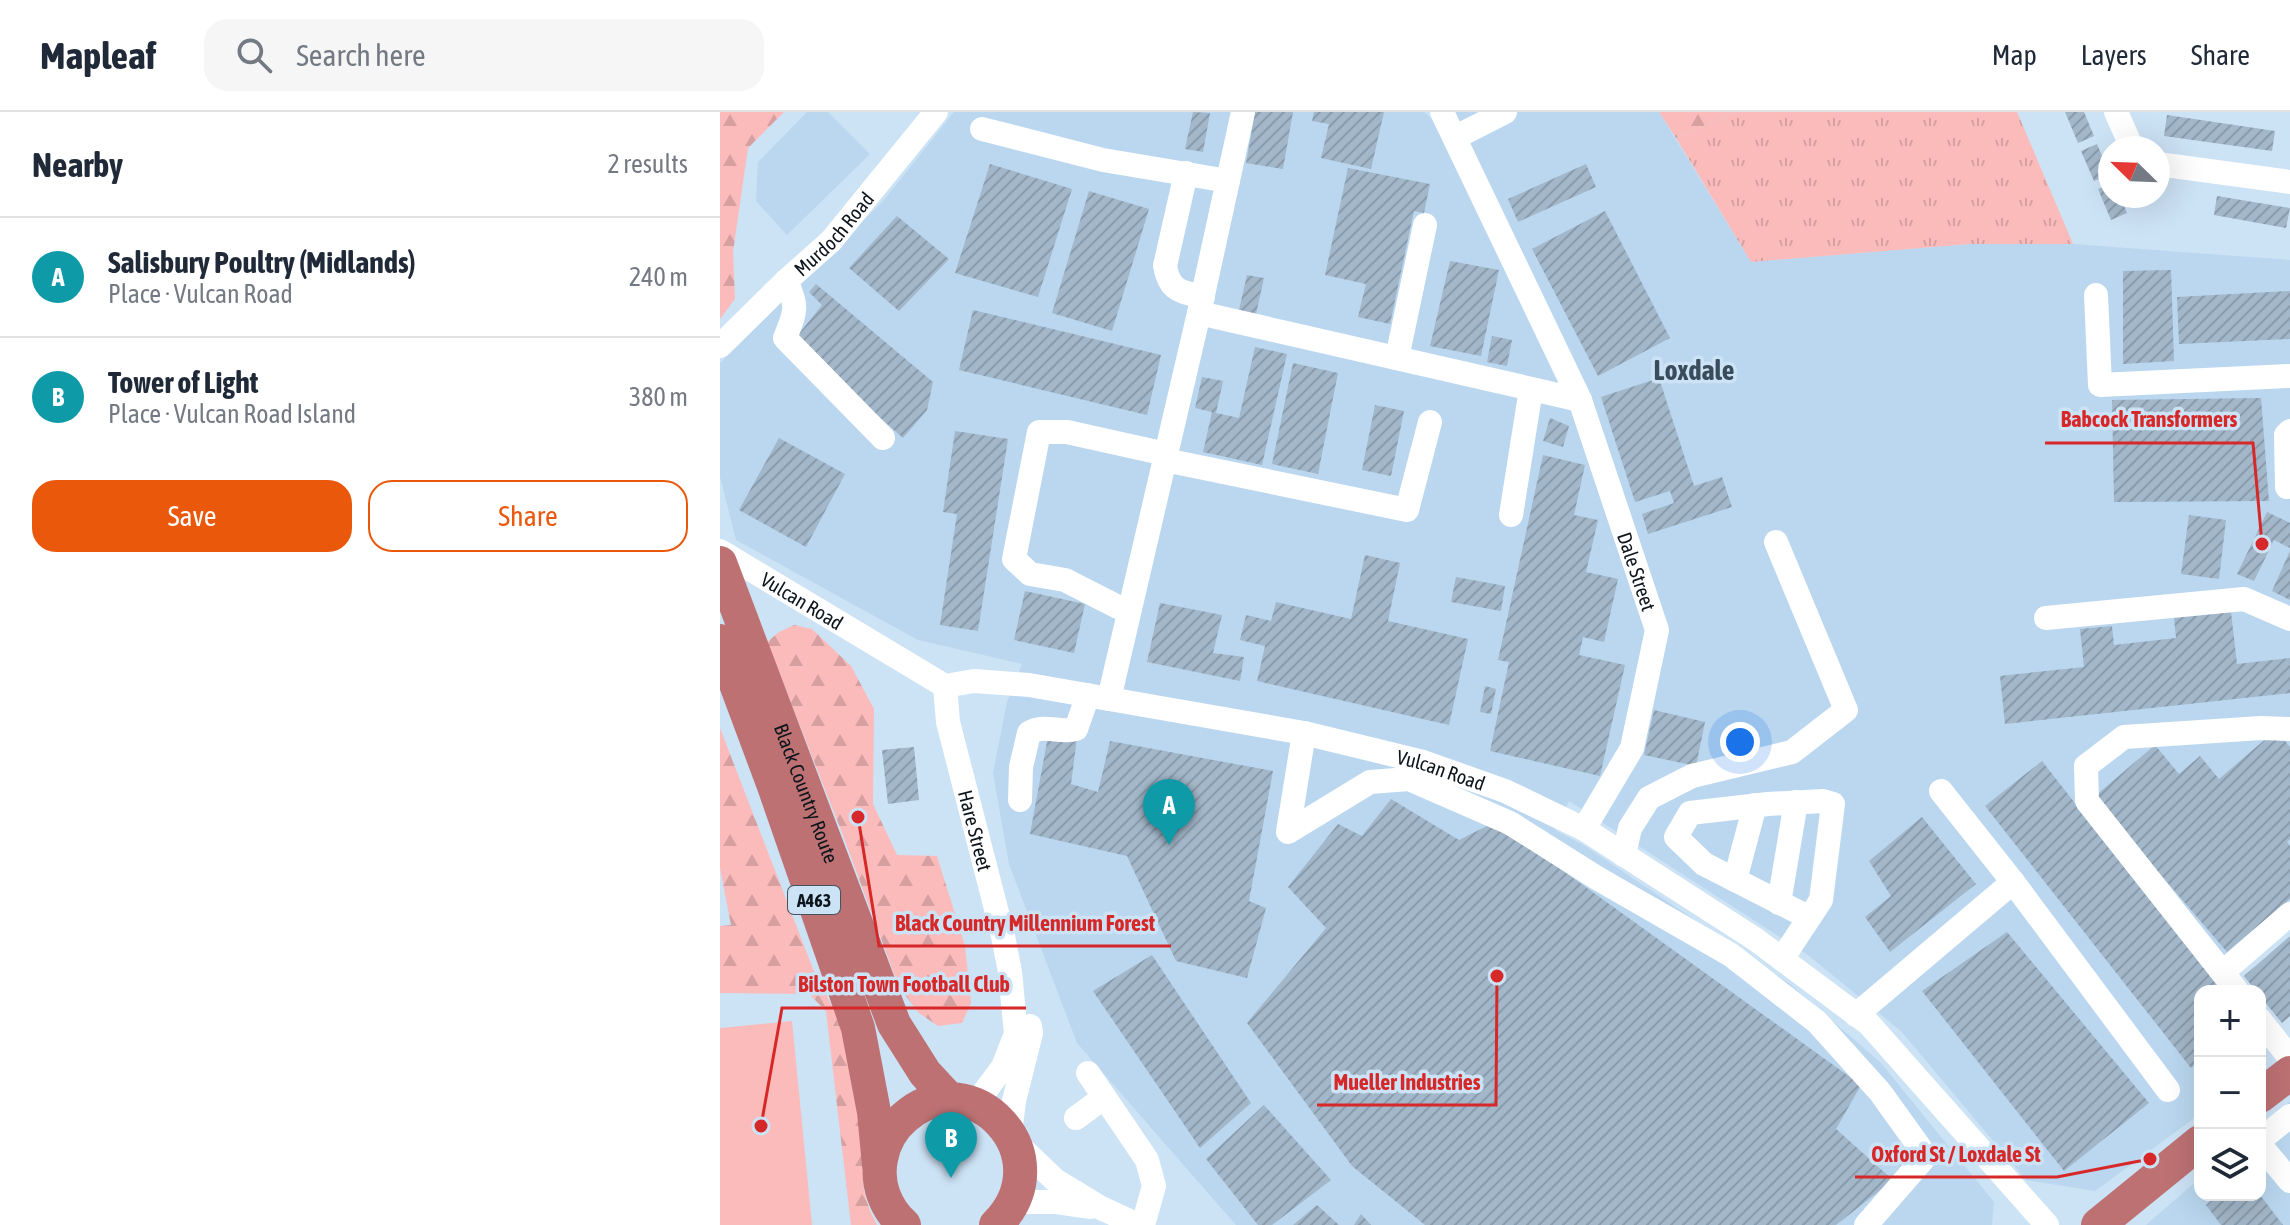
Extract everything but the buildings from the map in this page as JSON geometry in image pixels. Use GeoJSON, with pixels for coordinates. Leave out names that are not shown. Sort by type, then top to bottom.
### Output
{"type":"FeatureCollection","features":[{"type":"Feature","properties":{"kind":"highway","name":"Black Country Route"},"geometry":{"type":"LineString","coordinates":[[720,563],[894,1024],[925,1073],[954,1101]]}},
{"type":"Feature","properties":{"kind":"highway","name":"Black Country Route"},"geometry":{"type":"LineString","coordinates":[[720,641],[858,1028],[874,1112],[882,1192],[898,1222]]}},
{"type":"Feature","properties":{"kind":"highway"},"geometry":{"type":"LineString","coordinates":[[2266,1091],[2290,1073]]}},
{"type":"Feature","properties":{"kind":"highway"},"geometry":{"type":"LineString","coordinates":[[879,1165],[887,1140],[902,1119],[925,1105],[954,1101],[974,1105],[989,1112],[1012,1137],[1020,1160],[1021,1175],[1005,1214]]}},
{"type":"Feature","properties":{"kind":"highway"},"geometry":{"type":"LineString","coordinates":[[2098,1225],[2194,1147]]}},
{"type":"Feature","properties":{"kind":"street","name":"Murdoch Road"},"geometry":{"type":"LineString","coordinates":[[720,346],[831,241],[936,112]]}},
{"type":"Feature","properties":{"kind":"street"},"geometry":{"type":"LineString","coordinates":[[1020,800],[1021,767],[1029,733],[1042,728],[1076,729],[1098,697],[1130,608],[1243,112]]}},
{"type":"Feature","properties":{"kind":"street","name":"Dale Street"},"geometry":{"type":"LineString","coordinates":[[1442,112],[1580,400],[1657,630],[1632,748],[1584,829]]}},
{"type":"Feature","properties":{"kind":"street"},"geometry":{"type":"LineString","coordinates":[[1456,137],[1505,112]]}},
{"type":"Feature","properties":{"kind":"street"},"geometry":{"type":"LineString","coordinates":[[2116,112],[2127,136]]}},
{"type":"Feature","properties":{"kind":"street"},"geometry":{"type":"LineString","coordinates":[[982,129],[1103,160],[1228,181]]}},
{"type":"Feature","properties":{"kind":"street"},"geometry":{"type":"LineString","coordinates":[[2170,166],[2290,182]]}},
{"type":"Feature","properties":{"kind":"street"},"geometry":{"type":"LineString","coordinates":[[1186,173],[1165,266],[1167,279],[1177,291],[1201,305],[1397,358],[1580,400]]}},
{"type":"Feature","properties":{"kind":"street"},"geometry":{"type":"LineString","coordinates":[[1397,358],[1425,225]]}},
{"type":"Feature","properties":{"kind":"street"},"geometry":{"type":"LineString","coordinates":[[786,281],[796,310],[785,338],[883,438]]}},
{"type":"Feature","properties":{"kind":"street"},"geometry":{"type":"LineString","coordinates":[[2096,295],[2100,385],[2290,376]]}},
{"type":"Feature","properties":{"kind":"street"},"geometry":{"type":"LineString","coordinates":[[1511,515],[1531,389]]}},
{"type":"Feature","properties":{"kind":"street"},"geometry":{"type":"LineString","coordinates":[[1130,608],[1118,607],[1065,580],[1030,574],[1014,559],[1039,432],[1067,432],[1407,510],[1430,422]]}},
{"type":"Feature","properties":{"kind":"street"},"geometry":{"type":"LineString","coordinates":[[2287,487],[2286,435],[2290,431]]}},
{"type":"Feature","properties":{"kind":"street"},"geometry":{"type":"LineString","coordinates":[[1624,855],[1630,828],[1649,798],[1692,776],[1792,752],[1846,710],[1776,542]]}},
{"type":"Feature","properties":{"kind":"street","name":"Vulcan Road"},"geometry":{"type":"LineString","coordinates":[[720,551],[945,686],[974,681],[1029,685],[1304,733],[1423,762],[1505,791],[1584,829],[1755,939],[1869,1024],[2047,1225]]}},
{"type":"Feature","properties":{"kind":"street"},"geometry":{"type":"LineString","coordinates":[[2046,618],[2244,599],[2290,619]]}},
{"type":"Feature","properties":{"kind":"street","name":"Hare Street"},"geometry":{"type":"LineString","coordinates":[[945,686],[948,722],[1010,972],[1016,1034],[1003,1067],[980,1098],[954,1101]]}},
{"type":"Feature","properties":{"kind":"street"},"geometry":{"type":"LineString","coordinates":[[2290,729],[2124,737],[2086,766],[2087,801],[2230,982],[2290,914]]}},
{"type":"Feature","properties":{"kind":"street"},"geometry":{"type":"LineString","coordinates":[[1304,733],[1288,832],[1370,782],[1409,779],[1510,823],[1597,878],[1731,955],[1817,1022],[1880,1092],[1926,1156],[1866,1225]]}},
{"type":"Feature","properties":{"kind":"street"},"geometry":{"type":"LineString","coordinates":[[1941,791],[2168,1090]]}},
{"type":"Feature","properties":{"kind":"street"},"geometry":{"type":"LineString","coordinates":[[1782,959],[1821,900],[1833,804],[1823,801],[1796,802],[1690,813],[1676,837],[1704,864],[1808,917]]}},
{"type":"Feature","properties":{"kind":"street"},"geometry":{"type":"LineString","coordinates":[[1779,903],[1796,802]]}},
{"type":"Feature","properties":{"kind":"street"},"geometry":{"type":"LineString","coordinates":[[1735,880],[1755,805]]}},
{"type":"Feature","properties":{"kind":"street"},"geometry":{"type":"LineString","coordinates":[[1856,1015],[2013,882]]}},
{"type":"Feature","properties":{"kind":"street","name":"Hare Street"},"geometry":{"type":"LineString","coordinates":[[1010,972],[1025,994],[1031,1033],[1014,1101],[1012,1137]]}},
{"type":"Feature","properties":{"kind":"street"},"geometry":{"type":"LineString","coordinates":[[2266,1028],[2290,1058]]}},
{"type":"Feature","properties":{"kind":"street"},"geometry":{"type":"LineString","coordinates":[[1012,1137],[1055,1180],[1101,1208],[1141,1225],[1154,1186],[1147,1160],[1088,1073]]}},
{"type":"Feature","properties":{"kind":"street"},"geometry":{"type":"LineString","coordinates":[[1076,1118],[1103,1098]]}},
{"type":"Feature","properties":{"kind":"street"},"geometry":{"type":"LineString","coordinates":[[2266,1138],[2290,1116]]}},
{"type":"Feature","properties":{"kind":"street"},"geometry":{"type":"LineString","coordinates":[[2266,1151],[2290,1181]]}},
{"type":"Feature","properties":{"kind":"street"},"geometry":{"type":"LineString","coordinates":[[1005,1214],[1056,1202],[1101,1208]]}},
{"type":"Feature","properties":{"kind":"shaded area"},"geometry":{"type":"Polygon","coordinates":[[[807,112],[828,112],[870,154],[787,235],[756,201],[758,162],[807,112]]]}},
{"type":"Feature","properties":{"kind":"shaded area"},"geometry":{"type":"Polygon","coordinates":[[[954,112],[1424,112],[1431,118],[1455,112],[1659,112],[1751,262],[1970,244],[2073,244],[2290,260],[2290,900],[2209,971],[2203,985],[2194,985],[2194,1118],[2095,1191],[2026,1180],[1901,1031],[1808,955],[1569,801],[1555,830],[1585,846],[1790,984],[1881,1063],[1994,1202],[1992,1225],[1236,1225],[1077,1043],[1009,864],[993,773],[1007,702],[1022,664],[918,640],[736,540],[720,477],[720,363],[884,200],[954,112]]]}},
{"type":"Feature","properties":{"kind":"shaded area"},"geometry":{"type":"Polygon","coordinates":[[[2290,1102],[2290,1225],[2146,1225],[2194,1183],[2194,1201],[2266,1201],[2266,1121],[2290,1102]]]}},
{"type":"Feature","properties":{"kind":"green space"},"geometry":{"type":"Polygon","coordinates":[[[720,112],[784,112],[748,148],[733,252],[735,299],[720,319],[720,112]]]}},
{"type":"Feature","properties":{"kind":"green space"},"geometry":{"type":"Polygon","coordinates":[[[1659,112],[1735,112],[1676,138],[1659,112]]]}},
{"type":"Feature","properties":{"kind":"green space"},"geometry":{"type":"Polygon","coordinates":[[[1735,112],[2017,112],[2073,244],[1970,244],[1751,262],[1676,138],[1735,112]]]}},
{"type":"Feature","properties":{"kind":"green space"},"geometry":{"type":"Polygon","coordinates":[[[794,625],[812,629],[851,666],[874,709],[873,804],[897,855],[937,856],[965,946],[971,1003],[962,1023],[938,1026],[919,1013],[899,987],[767,642],[794,625]]]}},
{"type":"Feature","properties":{"kind":"green space"},"geometry":{"type":"Polygon","coordinates":[[[720,728],[813,969],[844,1030],[860,1119],[864,1191],[877,1225],[851,1225],[826,1011],[809,994],[720,993],[720,926],[731,925],[720,868],[720,728]]]}},
{"type":"Feature","properties":{"kind":"green space"},"geometry":{"type":"Polygon","coordinates":[[[792,1021],[812,1225],[720,1225],[720,1028],[792,1021]]]}},
{"type":"Feature","properties":{"kind":"place","name":"Babcock Transformers"},"geometry":{"type":"Point","coordinates":[2262,544]}},
{"type":"Feature","properties":{"kind":"place","name":"Black Country Millennium Forest"},"geometry":{"type":"Point","coordinates":[858,817]}},
{"type":"Feature","properties":{"kind":"place","name":"Salisbury Poultry (Midlands)"},"geometry":{"type":"Point","coordinates":[1169,845]}},
{"type":"Feature","properties":{"kind":"place","name":"Mueller Industries"},"geometry":{"type":"Point","coordinates":[1497,976]}},
{"type":"Feature","properties":{"kind":"place","name":"Bilston Town Football Club"},"geometry":{"type":"Point","coordinates":[761,1126]}},
{"type":"Feature","properties":{"kind":"place","name":"Oxford St / Loxdale St"},"geometry":{"type":"Point","coordinates":[2150,1159]}},
{"type":"Feature","properties":{"kind":"place","name":"Tower of Light"},"geometry":{"type":"Point","coordinates":[951,1178]}},
{"type":"Feature","properties":{"kind":"district","name":"Loxdale"},"geometry":{"type":"Point","coordinates":[1694,370]}}]}
